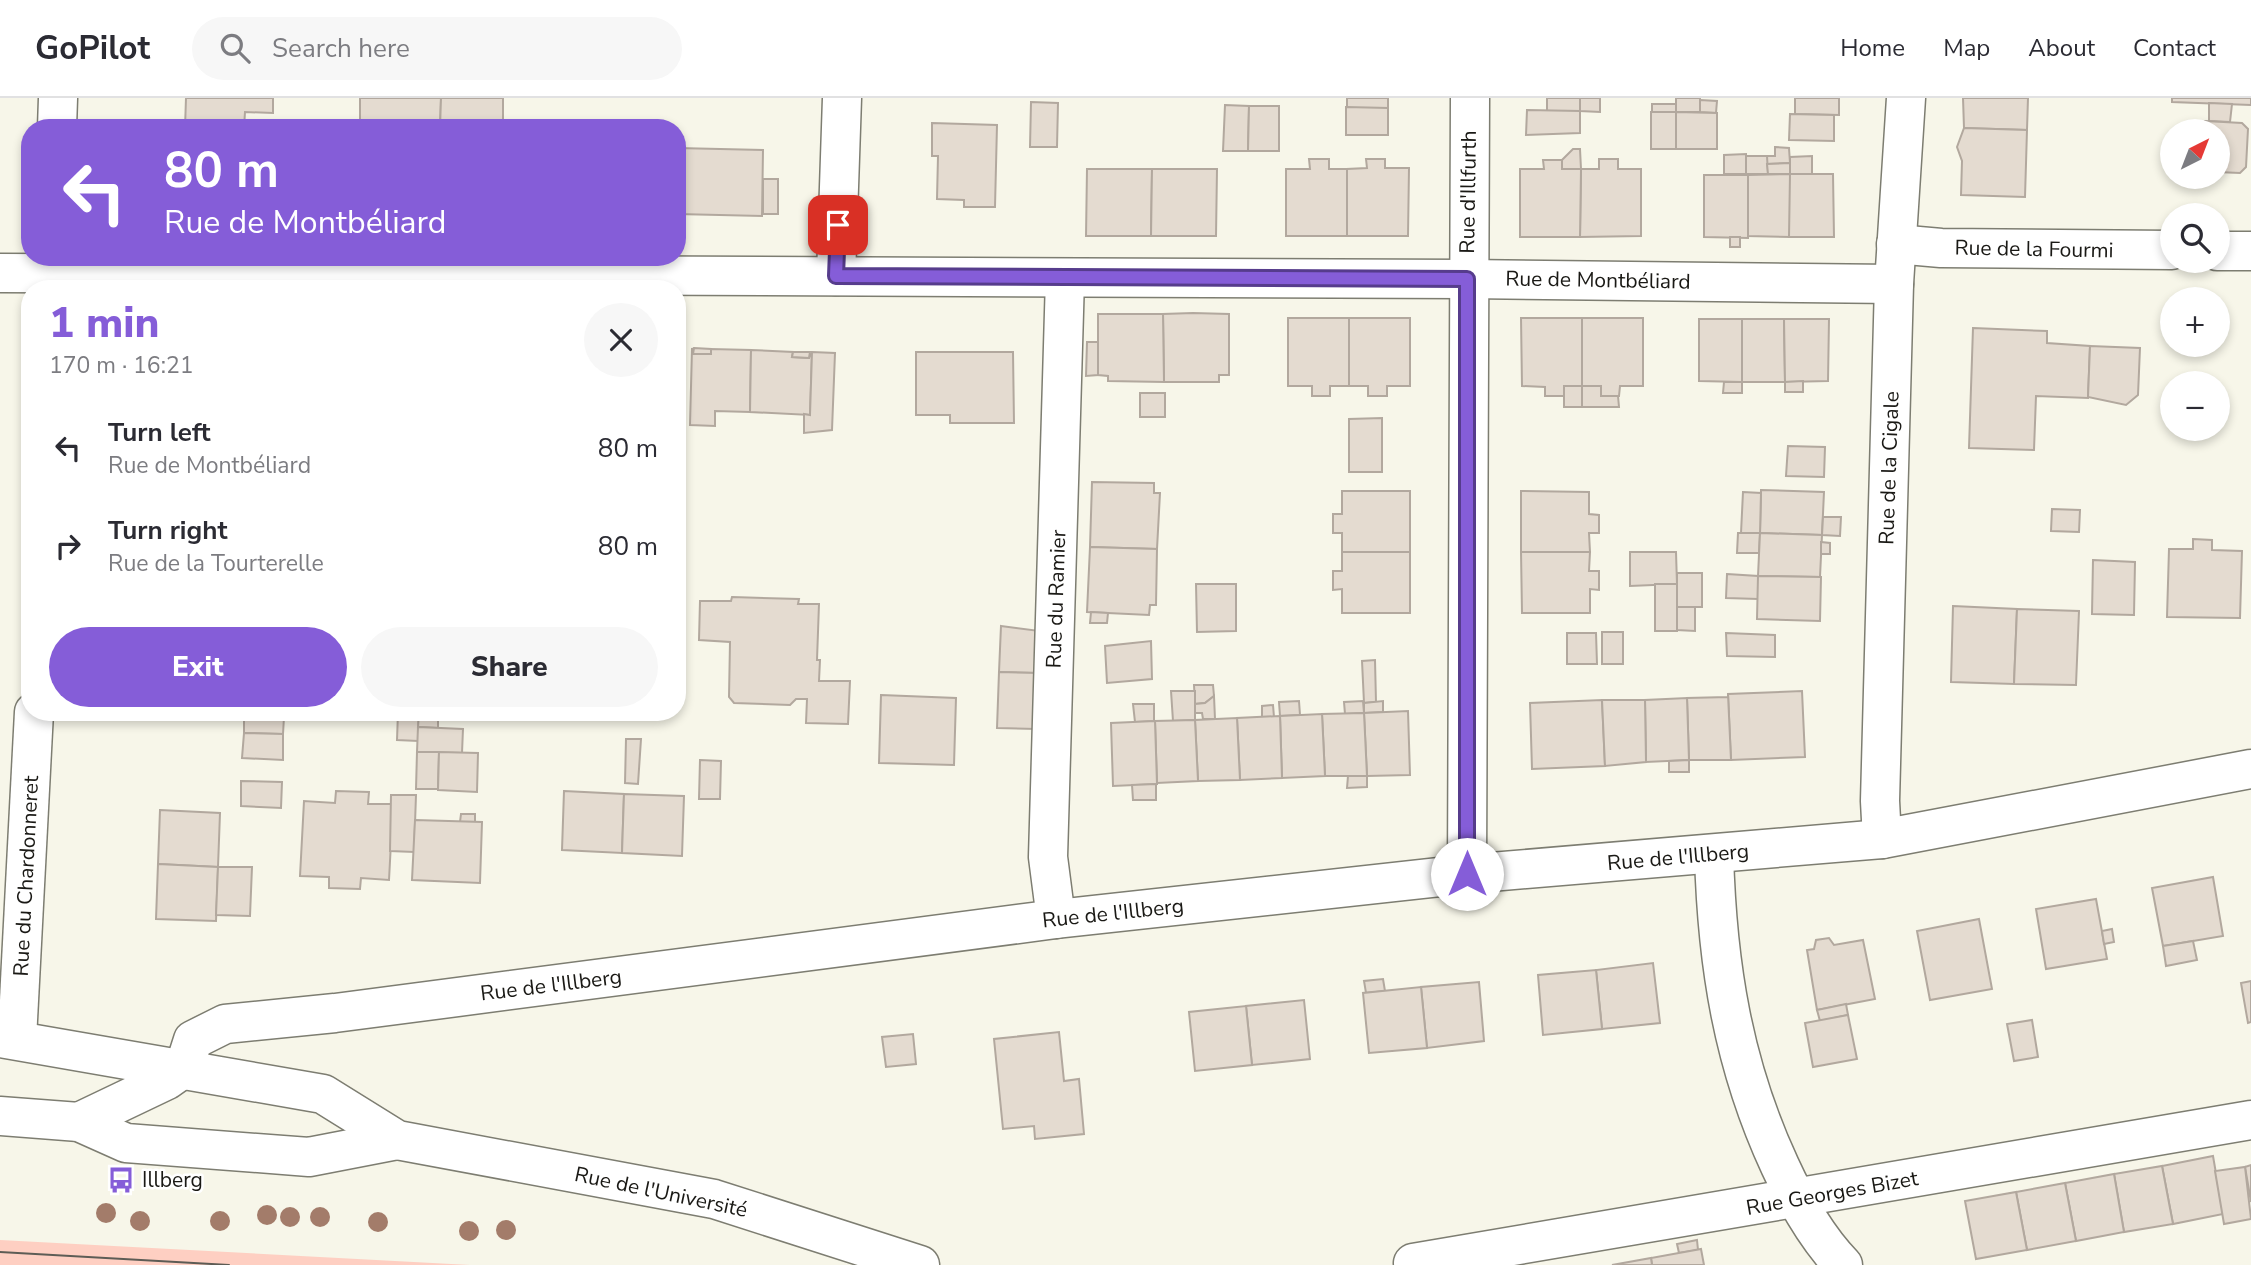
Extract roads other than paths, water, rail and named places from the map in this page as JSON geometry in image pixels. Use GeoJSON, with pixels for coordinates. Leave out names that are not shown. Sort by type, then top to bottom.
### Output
{"type":"FeatureCollection","features":[{"type":"Feature","properties":{"kind":"street"},"geometry":{"type":"LineString","coordinates":[[57,119],[58,98]]}},
{"type":"Feature","properties":{"kind":"street"},"geometry":{"type":"LineString","coordinates":[[836,276],[842,98]]}},
{"type":"Feature","properties":{"kind":"street","name":"Rue d'Illfurth"},"geometry":{"type":"LineString","coordinates":[[1467,874],[1467,279],[1470,98]]}},
{"type":"Feature","properties":{"kind":"street","name":"Rue de la Cigale"},"geometry":{"type":"LineString","coordinates":[[1882,839],[1880,801],[1894,284],[1906,98]]}},
{"type":"Feature","properties":{"kind":"street","name":"Rue de la Fourmi"},"geometry":{"type":"LineString","coordinates":[[1896,244],[1941,248],[2160,250]]}},
{"type":"Feature","properties":{"kind":"street"},"geometry":{"type":"LineString","coordinates":[[2230,251],[2251,251]]}},
{"type":"Feature","properties":{"kind":"street","name":"Rue de Montbéliard"},"geometry":{"type":"LineString","coordinates":[[0,273],[1467,279],[1894,284]]}},
{"type":"Feature","properties":{"kind":"street","name":"Rue du Ramier"},"geometry":{"type":"LineString","coordinates":[[1056,919],[1048,857],[1065,278]]}},
{"type":"Feature","properties":{"kind":"street","name":"Rue du Chardonneret"},"geometry":{"type":"LineString","coordinates":[[8,1038],[33,721]]}},
{"type":"Feature","properties":{"kind":"street","name":"Rue de l'Illberg"},"geometry":{"type":"LineString","coordinates":[[184,1068],[193,1040],[225,1024],[335,1013],[1056,919],[1467,874],[1882,839],[2251,769]]}},
{"type":"Feature","properties":{"kind":"street"},"geometry":{"type":"LineString","coordinates":[[1714,854],[1716,919],[1730,1022],[1756,1114],[1796,1200],[1843,1265]]}},
{"type":"Feature","properties":{"kind":"street"},"geometry":{"type":"LineString","coordinates":[[8,1038],[184,1068]]}},
{"type":"Feature","properties":{"kind":"street"},"geometry":{"type":"LineString","coordinates":[[0,1116],[79,1122],[167,1080],[184,1068]]}},
{"type":"Feature","properties":{"kind":"street","name":"Rue de l'Université"},"geometry":{"type":"LineString","coordinates":[[184,1068],[323,1094],[397,1140],[714,1199],[920,1265]]}},
{"type":"Feature","properties":{"kind":"street","name":"Rue Georges Bizet"},"geometry":{"type":"LineString","coordinates":[[1413,1263],[1796,1200],[2251,1120]]}},
{"type":"Feature","properties":{"kind":"street","name":"Rue de l'Université"},"geometry":{"type":"LineString","coordinates":[[79,1122],[126,1143],[309,1157],[397,1140]]}},
{"type":"Feature","properties":{"kind":"tram line"},"geometry":{"type":"LineString","coordinates":[[0,1252],[229,1265]]}},
{"type":"Feature","properties":{"kind":"place","name":"Illberg"},"geometry":{"type":"Point","coordinates":[121,1180]}}]}
